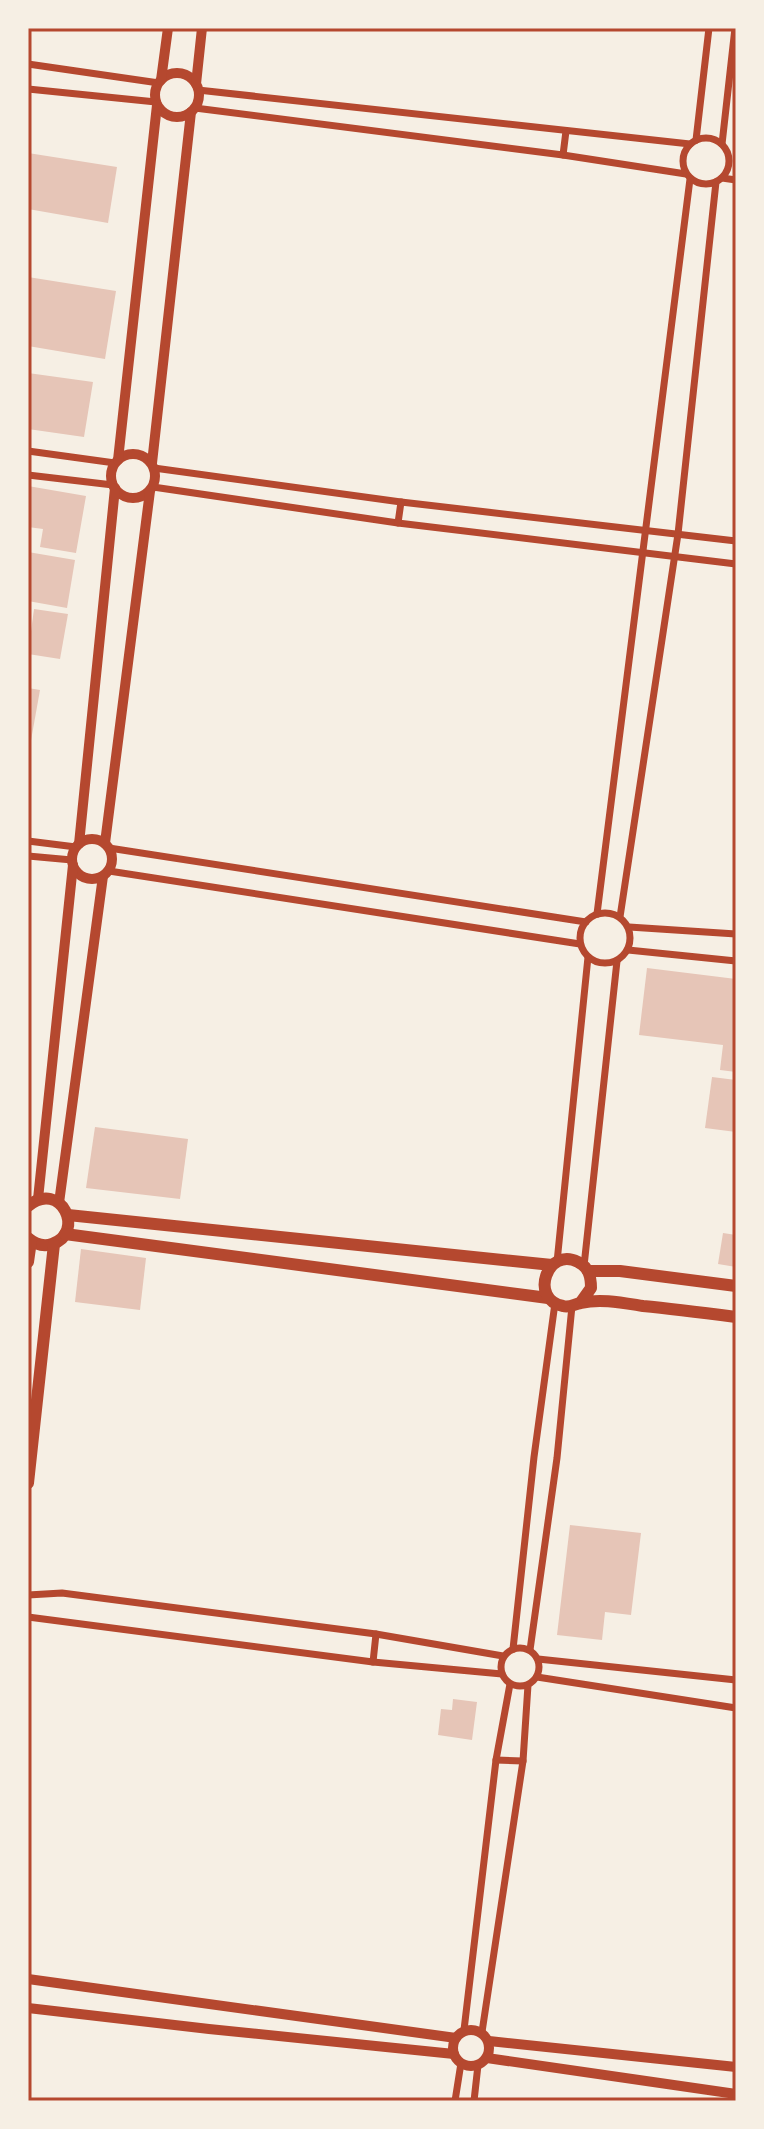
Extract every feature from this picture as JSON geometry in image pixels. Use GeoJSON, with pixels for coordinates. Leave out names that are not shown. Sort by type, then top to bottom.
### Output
{"type":"FeatureCollection","features":[{"type":"Feature","properties":{"kind":"main road"},"geometry":{"type":"LineString","coordinates":[[28,1262],[30,1239],[47,1246],[54,1244],[65,1234],[68,1215],[59,1203],[45,1198],[33,1203],[77,845],[114,486],[111,477],[116,462],[156,104],[168,28]]}},
{"type":"Feature","properties":{"kind":"main road"},"geometry":{"type":"LineString","coordinates":[[197,87],[202,28]]}},
{"type":"Feature","properties":{"kind":"main road"},"geometry":{"type":"LineString","coordinates":[[59,1203],[106,873],[113,860],[107,845],[151,489],[155,481],[153,465],[193,110],[199,96],[192,78],[180,73],[173,73],[160,81]]}},
{"type":"Feature","properties":{"kind":"main road"},"geometry":{"type":"LineString","coordinates":[[156,104],[172,117],[193,110]]}},
{"type":"Feature","properties":{"kind":"main road"},"geometry":{"type":"LineString","coordinates":[[116,462],[124,455],[139,454],[153,465]]}},
{"type":"Feature","properties":{"kind":"main road"},"geometry":{"type":"LineString","coordinates":[[114,486],[125,497],[132,498],[139,498],[151,489]]}},
{"type":"Feature","properties":{"kind":"main road"},"geometry":{"type":"LineString","coordinates":[[77,845],[95,838],[107,845]]}},
{"type":"Feature","properties":{"kind":"main road"},"geometry":{"type":"LineString","coordinates":[[73,863],[85,878],[106,873]]}},
{"type":"Feature","properties":{"kind":"main road"},"geometry":{"type":"LineString","coordinates":[[68,1215],[554,1263],[571,1259],[586,1268],[736,1286]]}},
{"type":"Feature","properties":{"kind":"main road"},"geometry":{"type":"LineString","coordinates":[[65,1234],[577,1304],[615,1302],[736,1317]]}},
{"type":"Feature","properties":{"kind":"main road"},"geometry":{"type":"LineString","coordinates":[[28,1483],[54,1244]]}},
{"type":"Feature","properties":{"kind":"main road"},"geometry":{"type":"LineString","coordinates":[[552,1300],[544,1281],[554,1263]]}},
{"type":"Feature","properties":{"kind":"main road"},"geometry":{"type":"LineString","coordinates":[[577,1304],[591,1288],[586,1268]]}},
{"type":"Feature","properties":{"kind":"main road"},"geometry":{"type":"LineString","coordinates":[[28,1979],[736,2067]]}},
{"type":"Feature","properties":{"kind":"main road"},"geometry":{"type":"LineString","coordinates":[[28,2008],[736,2094]]}},
{"type":"Feature","properties":{"kind":"main road"},"geometry":{"type":"LineString","coordinates":[[457,2058],[460,2034]]}},
{"type":"Feature","properties":{"kind":"main road"},"geometry":{"type":"LineString","coordinates":[[482,2061],[485,2036]]}},
{"type":"Feature","properties":{"kind":"street"},"geometry":{"type":"LineString","coordinates":[[597,914],[688,176],[683,158],[693,142],[709,28]]}},
{"type":"Feature","properties":{"kind":"street"},"geometry":{"type":"LineString","coordinates":[[620,917],[675,557],[719,180],[729,164],[724,146],[735,28]]}},
{"type":"Feature","properties":{"kind":"street"},"geometry":{"type":"LineString","coordinates":[[28,64],[160,81]]}},
{"type":"Feature","properties":{"kind":"street"},"geometry":{"type":"LineString","coordinates":[[197,87],[566,131],[693,142],[709,138],[736,150]]}},
{"type":"Feature","properties":{"kind":"street"},"geometry":{"type":"LineString","coordinates":[[28,89],[156,104]]}},
{"type":"Feature","properties":{"kind":"street"},"geometry":{"type":"LineString","coordinates":[[193,110],[563,155],[688,176],[703,185],[719,180],[736,180]]}},
{"type":"Feature","properties":{"kind":"street"},"geometry":{"type":"LineString","coordinates":[[563,155],[566,131]]}},
{"type":"Feature","properties":{"kind":"street"},"geometry":{"type":"LineString","coordinates":[[28,451],[116,462]]}},
{"type":"Feature","properties":{"kind":"street"},"geometry":{"type":"LineString","coordinates":[[153,465],[401,502],[736,541]]}},
{"type":"Feature","properties":{"kind":"street"},"geometry":{"type":"LineString","coordinates":[[28,475],[114,486]]}},
{"type":"Feature","properties":{"kind":"street"},"geometry":{"type":"LineString","coordinates":[[151,489],[736,564]]}},
{"type":"Feature","properties":{"kind":"street"},"geometry":{"type":"LineString","coordinates":[[398,523],[401,502]]}},
{"type":"Feature","properties":{"kind":"street"},"geometry":{"type":"LineString","coordinates":[[28,841],[77,845]]}},
{"type":"Feature","properties":{"kind":"street"},"geometry":{"type":"LineString","coordinates":[[107,845],[586,922]]}},
{"type":"Feature","properties":{"kind":"street"},"geometry":{"type":"LineString","coordinates":[[28,856],[73,863]]}},
{"type":"Feature","properties":{"kind":"street"},"geometry":{"type":"LineString","coordinates":[[106,873],[580,944]]}},
{"type":"Feature","properties":{"kind":"street"},"geometry":{"type":"LineString","coordinates":[[609,913],[620,917],[629,927],[628,950],[617,961],[602,963],[588,957],[580,944],[581,928],[597,914],[609,913]]}},
{"type":"Feature","properties":{"kind":"street"},"geometry":{"type":"LineString","coordinates":[[629,927],[736,934]]}},
{"type":"Feature","properties":{"kind":"street"},"geometry":{"type":"LineString","coordinates":[[628,950],[736,961]]}},
{"type":"Feature","properties":{"kind":"street"},"geometry":{"type":"LineString","coordinates":[[554,1263],[588,957]]}},
{"type":"Feature","properties":{"kind":"street"},"geometry":{"type":"LineString","coordinates":[[586,1268],[617,961]]}},
{"type":"Feature","properties":{"kind":"street"},"geometry":{"type":"LineString","coordinates":[[513,1649],[552,1300]]}},
{"type":"Feature","properties":{"kind":"street"},"geometry":{"type":"LineString","coordinates":[[530,1650],[577,1304]]}},
{"type":"Feature","properties":{"kind":"street"},"geometry":{"type":"LineString","coordinates":[[28,1595],[62,1593],[376,1634],[503,1656],[513,1649],[530,1650],[538,1659],[539,1671],[528,1685],[523,1761],[485,2036]]}},
{"type":"Feature","properties":{"kind":"street"},"geometry":{"type":"LineString","coordinates":[[28,1617],[373,1662],[502,1674]]}},
{"type":"Feature","properties":{"kind":"street"},"geometry":{"type":"LineString","coordinates":[[373,1662],[376,1634]]}},
{"type":"Feature","properties":{"kind":"street"},"geometry":{"type":"LineString","coordinates":[[503,1656],[502,1674],[510,1684],[528,1685]]}},
{"type":"Feature","properties":{"kind":"street"},"geometry":{"type":"LineString","coordinates":[[538,1659],[736,1680]]}},
{"type":"Feature","properties":{"kind":"street"},"geometry":{"type":"LineString","coordinates":[[537,1677],[736,1708]]}},
{"type":"Feature","properties":{"kind":"street"},"geometry":{"type":"LineString","coordinates":[[460,2034],[496,1760],[510,1684]]}},
{"type":"Feature","properties":{"kind":"street"},"geometry":{"type":"LineString","coordinates":[[496,1760],[523,1761]]}},
{"type":"Feature","properties":{"kind":"street"},"geometry":{"type":"LineString","coordinates":[[455,2101],[457,2058]]}},
{"type":"Feature","properties":{"kind":"street"},"geometry":{"type":"LineString","coordinates":[[474,2101],[482,2061]]}},
{"type":"Feature","properties":{"kind":"building"},"geometry":{"type":"Polygon","coordinates":[[[28,153],[117,167],[108,223],[28,209],[28,153]]]}},
{"type":"Feature","properties":{"kind":"building"},"geometry":{"type":"Polygon","coordinates":[[[28,277],[116,291],[105,359],[28,346],[28,277]]]}},
{"type":"Feature","properties":{"kind":"building"},"geometry":{"type":"Polygon","coordinates":[[[28,373],[93,382],[84,437],[28,429],[28,373]]]}},
{"type":"Feature","properties":{"kind":"building"},"geometry":{"type":"Polygon","coordinates":[[[28,486],[86,496],[76,553],[40,547],[43,529],[28,527],[28,486]]]}},
{"type":"Feature","properties":{"kind":"building"},"geometry":{"type":"Polygon","coordinates":[[[28,552],[75,560],[67,608],[28,601],[28,552]]]}},
{"type":"Feature","properties":{"kind":"building"},"geometry":{"type":"Polygon","coordinates":[[[34,609],[68,614],[60,659],[28,654],[34,609]]]}},
{"type":"Feature","properties":{"kind":"building"},"geometry":{"type":"Polygon","coordinates":[[[28,688],[40,690],[30,746],[28,746],[28,688]]]}},
{"type":"Feature","properties":{"kind":"building"},"geometry":{"type":"Polygon","coordinates":[[[647,968],[736,979],[736,1072],[720,1070],[723,1045],[639,1035],[647,968]]]}},
{"type":"Feature","properties":{"kind":"building"},"geometry":{"type":"Polygon","coordinates":[[[712,1077],[736,1080],[736,1132],[705,1128],[712,1077]]]}},
{"type":"Feature","properties":{"kind":"building"},"geometry":{"type":"Polygon","coordinates":[[[95,1127],[188,1139],[180,1199],[86,1188],[95,1127]]]}},
{"type":"Feature","properties":{"kind":"building"},"geometry":{"type":"Polygon","coordinates":[[[723,1233],[736,1235],[736,1267],[718,1264],[723,1233]]]}},
{"type":"Feature","properties":{"kind":"building"},"geometry":{"type":"Polygon","coordinates":[[[81,1249],[146,1258],[140,1310],[75,1302],[81,1249]]]}},
{"type":"Feature","properties":{"kind":"building"},"geometry":{"type":"Polygon","coordinates":[[[570,1525],[641,1533],[631,1615],[605,1612],[602,1640],[557,1635],[570,1525]]]}},
{"type":"Feature","properties":{"kind":"building"},"geometry":{"type":"Polygon","coordinates":[[[453,1699],[477,1702],[472,1740],[438,1735],[441,1709],[452,1710],[453,1699]]]}}]}
